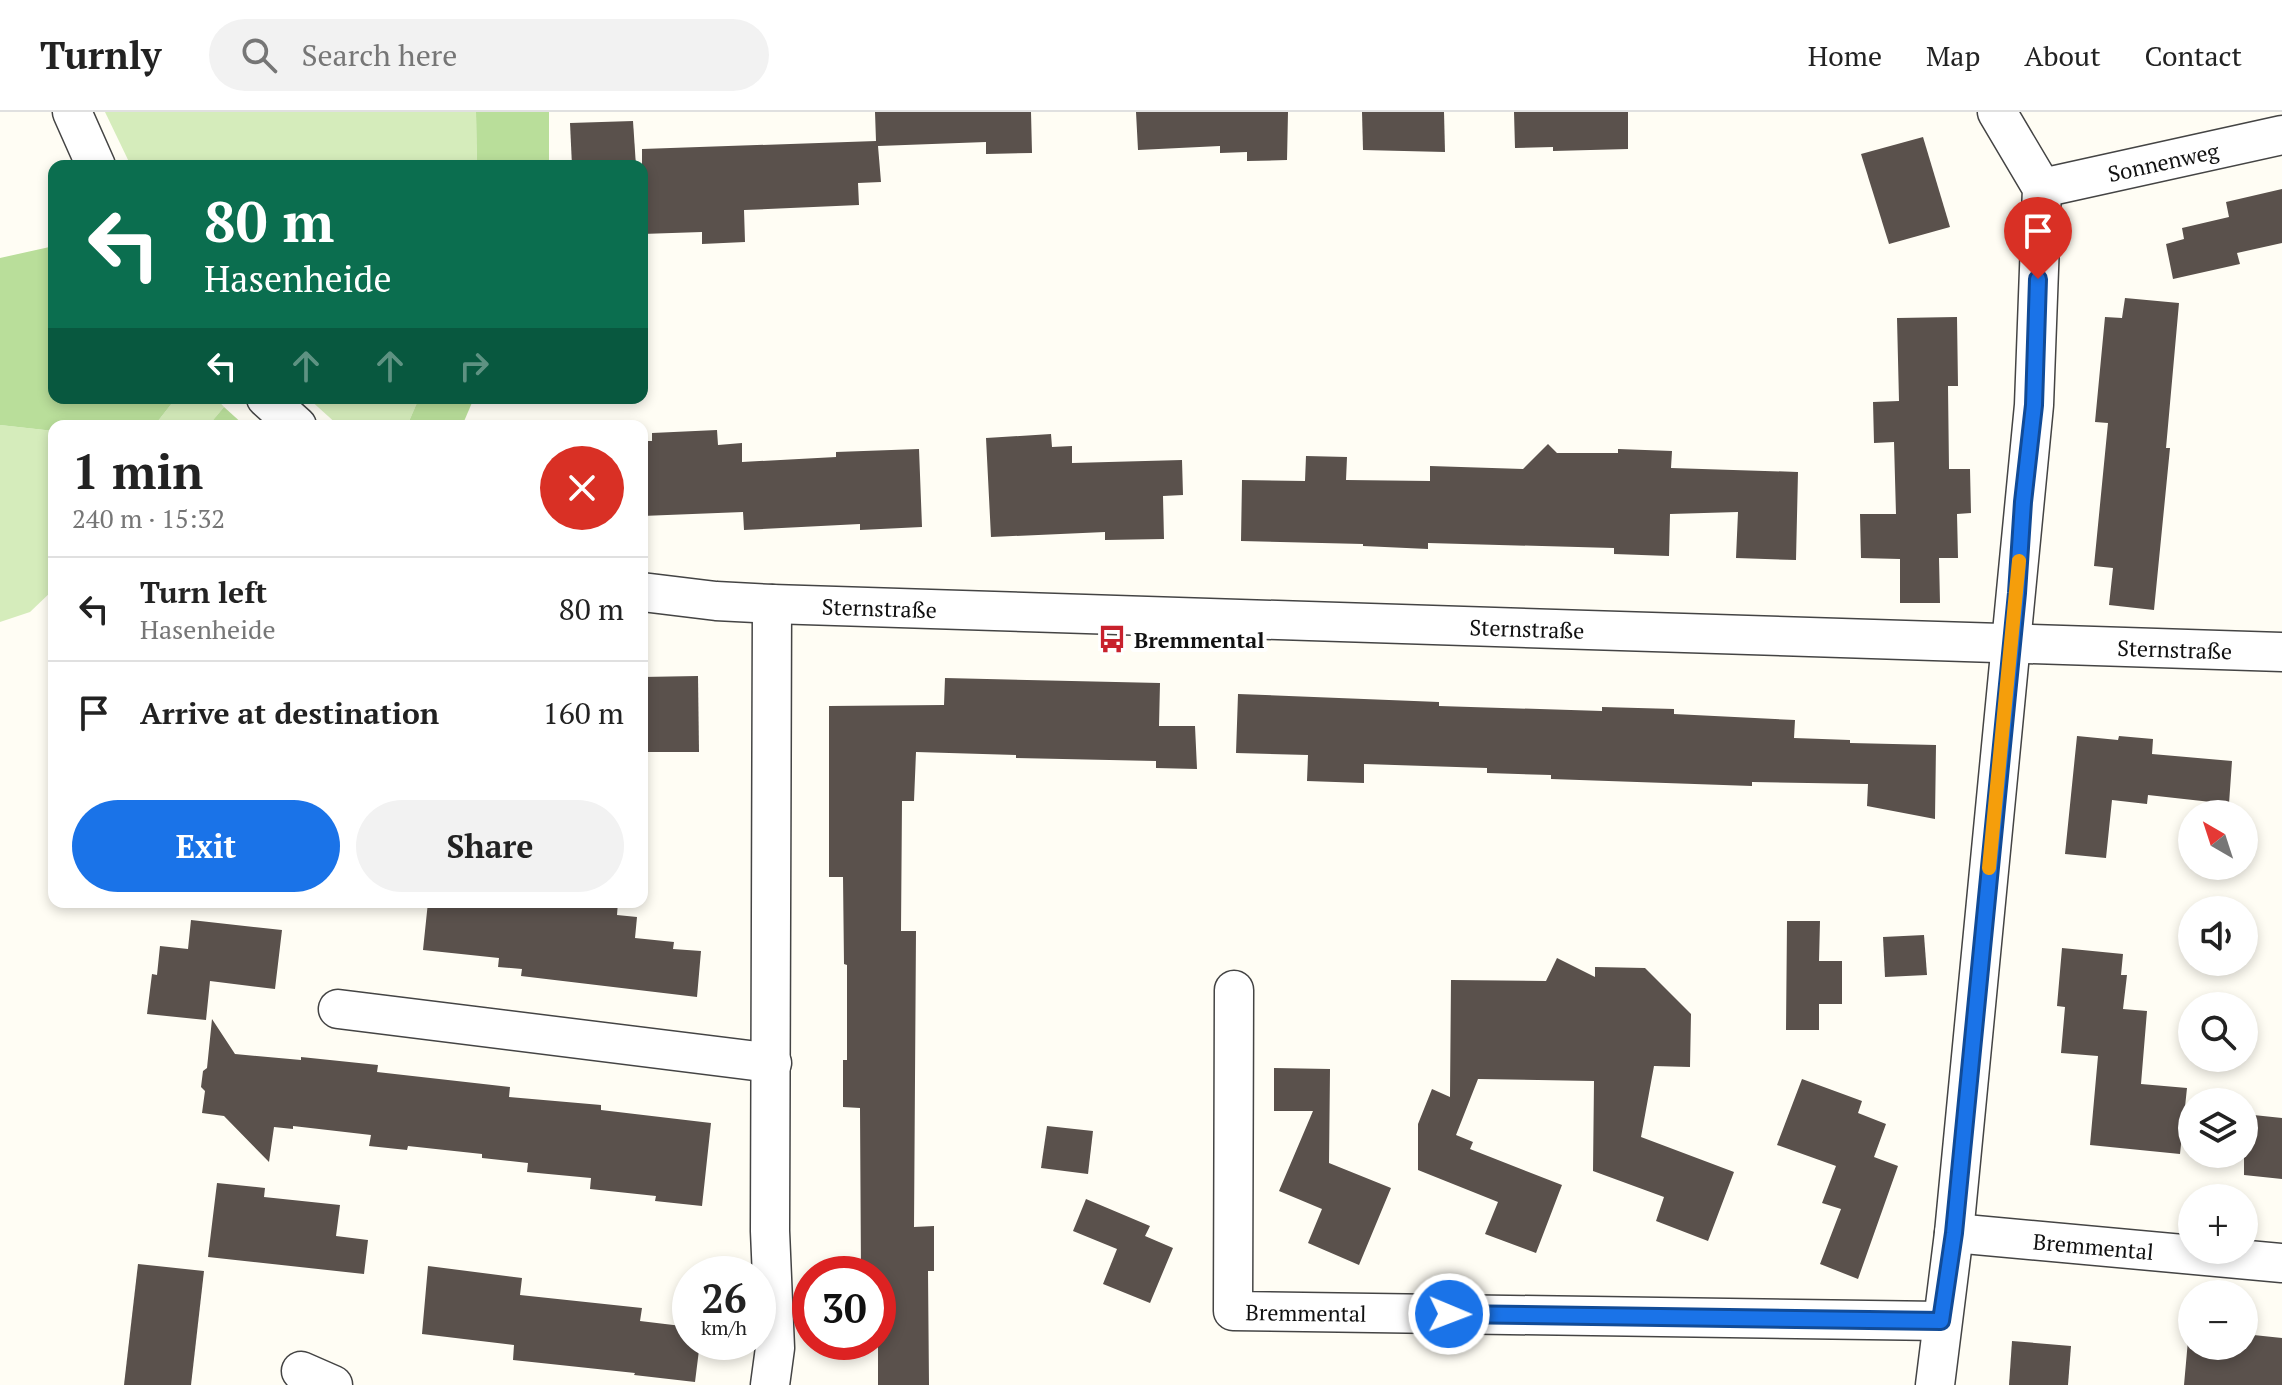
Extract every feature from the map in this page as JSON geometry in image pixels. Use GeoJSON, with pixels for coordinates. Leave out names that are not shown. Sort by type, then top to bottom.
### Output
{"type":"FeatureCollection","features":[{"type":"Feature","properties":{"kind":"street"},"geometry":{"type":"LineString","coordinates":[[72,112],[93,160]]}},
{"type":"Feature","properties":{"kind":"street"},"geometry":{"type":"LineString","coordinates":[[1935,1385],[1954,1233],[2034,405],[2042,188],[1997,112]]}},
{"type":"Feature","properties":{"kind":"street","name":"Sonnenweg"},"geometry":{"type":"LineString","coordinates":[[2042,188],[2282,135]]}},
{"type":"Feature","properties":{"kind":"street"},"geometry":{"type":"LineString","coordinates":[[273,404],[290,420]]}},
{"type":"Feature","properties":{"kind":"street","name":"Sternstraße"},"geometry":{"type":"LineString","coordinates":[[648,593],[772,604],[2282,652]]}},
{"type":"Feature","properties":{"kind":"street"},"geometry":{"type":"LineString","coordinates":[[770,1385],[775,1348],[770,1231],[772,604]]}},
{"type":"Feature","properties":{"kind":"street","name":"Bremmental"},"geometry":{"type":"LineString","coordinates":[[1234,990],[1233,1311],[1941,1321]]}},
{"type":"Feature","properties":{"kind":"street"},"geometry":{"type":"LineString","coordinates":[[338,1009],[772,1063]]}},
{"type":"Feature","properties":{"kind":"street","name":"Bremmental"},"geometry":{"type":"LineString","coordinates":[[1954,1233],[2282,1263]]}},
{"type":"Feature","properties":{"kind":"green space"},"geometry":{"type":"Polygon","coordinates":[[[105,112],[476,112],[477,160],[128,160],[105,112]]]}},
{"type":"Feature","properties":{"kind":"green space"},"geometry":{"type":"Polygon","coordinates":[[[476,112],[549,112],[549,160],[477,160],[476,112]]]}},
{"type":"Feature","properties":{"kind":"green space"},"geometry":{"type":"Polygon","coordinates":[[[48,247],[48,404],[171,404],[159,420],[48,420],[48,430],[0,425],[0,258],[48,247]]]}},
{"type":"Feature","properties":{"kind":"green space"},"geometry":{"type":"Polygon","coordinates":[[[171,404],[221,404],[224,407],[213,420],[159,420],[171,404]]]}},
{"type":"Feature","properties":{"kind":"green space"},"geometry":{"type":"Polygon","coordinates":[[[315,404],[416,404],[410,420],[332,420],[315,404]]]}},
{"type":"Feature","properties":{"kind":"green space"},"geometry":{"type":"Polygon","coordinates":[[[416,404],[471,404],[465,420],[410,420],[416,404]]]}},
{"type":"Feature","properties":{"kind":"green space"},"geometry":{"type":"Polygon","coordinates":[[[224,407],[238,420],[213,420],[224,407]]]}},
{"type":"Feature","properties":{"kind":"green space"},"geometry":{"type":"Polygon","coordinates":[[[0,425],[48,430],[48,595],[30,612],[0,622],[0,425]]]}},
{"type":"Feature","properties":{"kind":"building"},"geometry":{"type":"Polygon","coordinates":[[[875,112],[1031,112],[1032,153],[986,154],[986,142],[878,146],[881,182],[858,183],[859,205],[744,210],[745,242],[702,244],[702,232],[648,234],[648,160],[642,160],[642,149],[876,141],[875,112]]]}},
{"type":"Feature","properties":{"kind":"building"},"geometry":{"type":"Polygon","coordinates":[[[1136,112],[1288,112],[1287,160],[1247,161],[1247,152],[1220,153],[1220,146],[1138,150],[1136,112]]]}},
{"type":"Feature","properties":{"kind":"building"},"geometry":{"type":"Polygon","coordinates":[[[1362,112],[1444,112],[1445,152],[1363,150],[1362,112]]]}},
{"type":"Feature","properties":{"kind":"building"},"geometry":{"type":"Polygon","coordinates":[[[1514,112],[1628,112],[1628,149],[1553,151],[1553,147],[1515,148],[1514,112]]]}},
{"type":"Feature","properties":{"kind":"building"},"geometry":{"type":"Polygon","coordinates":[[[633,121],[636,160],[572,160],[570,123],[633,121]]]}},
{"type":"Feature","properties":{"kind":"building"},"geometry":{"type":"Polygon","coordinates":[[[1923,137],[1950,227],[1889,244],[1861,154],[1923,137]]]}},
{"type":"Feature","properties":{"kind":"building"},"geometry":{"type":"Polygon","coordinates":[[[2282,189],[2282,243],[2237,253],[2240,264],[2173,279],[2166,244],[2184,239],[2182,228],[2229,217],[2226,202],[2282,189]]]}},
{"type":"Feature","properties":{"kind":"building"},"geometry":{"type":"Polygon","coordinates":[[[2125,298],[2179,303],[2166,448],[2170,448],[2154,610],[2109,605],[2113,568],[2094,566],[2108,423],[2095,422],[2105,317],[2122,318],[2125,298]]]}},
{"type":"Feature","properties":{"kind":"building"},"geometry":{"type":"Polygon","coordinates":[[[1957,317],[1958,386],[1948,386],[1949,469],[1970,469],[1971,513],[1957,514],[1958,558],[1939,558],[1940,603],[1900,603],[1900,559],[1861,558],[1860,514],[1896,514],[1894,442],[1874,443],[1873,402],[1899,401],[1897,318],[1957,317]]]}},
{"type":"Feature","properties":{"kind":"building"},"geometry":{"type":"Polygon","coordinates":[[[717,430],[718,445],[742,443],[742,462],[836,457],[836,452],[919,449],[922,527],[860,530],[860,524],[744,530],[743,512],[648,516],[648,441],[652,441],[652,433],[717,430]]]}},
{"type":"Feature","properties":{"kind":"building"},"geometry":{"type":"Polygon","coordinates":[[[1051,434],[1052,447],[1072,446],[1072,463],[1182,460],[1183,495],[1163,496],[1164,539],[1105,540],[1105,532],[991,537],[986,438],[1051,434]]]}},
{"type":"Feature","properties":{"kind":"building"},"geometry":{"type":"Polygon","coordinates":[[[1548,444],[1557,453],[1618,453],[1618,449],[1672,451],[1671,468],[1798,472],[1796,560],[1736,558],[1738,512],[1670,514],[1669,556],[1614,554],[1614,548],[1428,543],[1428,549],[1241,541],[1242,480],[1305,481],[1306,456],[1347,457],[1346,480],[1430,481],[1430,466],[1523,469],[1548,444]]]}},
{"type":"Feature","properties":{"kind":"building"},"geometry":{"type":"Polygon","coordinates":[[[698,676],[699,752],[648,752],[648,677],[698,676]]]}},
{"type":"Feature","properties":{"kind":"building"},"geometry":{"type":"Polygon","coordinates":[[[945,678],[1160,683],[1159,726],[1195,726],[1197,769],[1156,768],[1156,761],[916,752],[914,801],[902,801],[901,931],[916,931],[914,1227],[934,1226],[934,1271],[928,1271],[929,1385],[878,1385],[878,1360],[896,1360],[896,1256],[861,1256],[860,1108],[843,1107],[843,1060],[847,1060],[847,965],[844,964],[843,877],[829,877],[829,706],[944,705],[945,678]]]}},
{"type":"Feature","properties":{"kind":"building"},"geometry":{"type":"Polygon","coordinates":[[[1238,694],[1439,702],[1439,706],[1602,711],[1602,707],[1674,709],[1674,714],[1795,720],[1794,738],[1936,745],[1935,819],[1867,806],[1868,784],[1752,782],[1752,786],[1551,779],[1551,775],[1487,773],[1487,768],[1364,764],[1364,783],[1307,781],[1308,755],[1236,753],[1238,694]]]}},
{"type":"Feature","properties":{"kind":"building"},"geometry":{"type":"Polygon","coordinates":[[[2077,736],[2153,739],[2152,754],[2232,761],[2229,800],[2148,795],[2147,804],[2112,800],[2106,858],[2065,854],[2077,736]]]}},
{"type":"Feature","properties":{"kind":"building"},"geometry":{"type":"Polygon","coordinates":[[[427,908],[618,908],[617,915],[637,917],[635,938],[674,942],[673,949],[701,951],[697,997],[521,976],[522,969],[498,967],[499,958],[423,950],[427,908]]]}},
{"type":"Feature","properties":{"kind":"building"},"geometry":{"type":"Polygon","coordinates":[[[191,920],[282,930],[275,989],[210,981],[206,1020],[147,1014],[152,974],[157,975],[160,946],[188,949],[191,920]]]}},
{"type":"Feature","properties":{"kind":"building"},"geometry":{"type":"Polygon","coordinates":[[[1787,921],[1820,921],[1819,961],[1842,961],[1842,1004],[1819,1004],[1819,1030],[1786,1030],[1787,921]]]}},
{"type":"Feature","properties":{"kind":"building"},"geometry":{"type":"Polygon","coordinates":[[[1924,935],[1927,975],[1885,977],[1883,937],[1924,935]]]}},
{"type":"Feature","properties":{"kind":"building"},"geometry":{"type":"Polygon","coordinates":[[[2062,948],[2123,954],[2121,975],[2127,975],[2123,1009],[2147,1011],[2141,1084],[2187,1088],[2178,1088],[2178,1154],[2090,1145],[2098,1056],[2061,1053],[2065,1007],[2057,1006],[2062,948]]]}},
{"type":"Feature","properties":{"kind":"building"},"geometry":{"type":"Polygon","coordinates":[[[1557,958],[1595,977],[1595,967],[1645,968],[1691,1014],[1690,1067],[1654,1066],[1641,1137],[1734,1172],[1708,1241],[1656,1221],[1664,1197],[1593,1171],[1594,1081],[1478,1079],[1456,1135],[1473,1142],[1470,1149],[1562,1185],[1536,1253],[1485,1234],[1498,1202],[1418,1170],[1418,1124],[1432,1089],[1450,1097],[1451,980],[1546,981],[1557,958]]]}},
{"type":"Feature","properties":{"kind":"building"},"geometry":{"type":"Polygon","coordinates":[[[212,1019],[235,1054],[378,1065],[377,1072],[510,1087],[509,1097],[601,1105],[601,1110],[711,1123],[702,1206],[655,1201],[656,1196],[590,1189],[591,1178],[527,1172],[528,1163],[482,1158],[482,1154],[408,1146],[407,1150],[369,1146],[371,1135],[293,1126],[293,1129],[274,1127],[269,1162],[224,1116],[202,1113],[205,1091],[201,1087],[203,1071],[207,1068],[212,1019]]]}},
{"type":"Feature","properties":{"kind":"building"},"geometry":{"type":"Polygon","coordinates":[[[1274,1068],[1330,1069],[1329,1163],[1391,1188],[1359,1265],[1308,1243],[1322,1209],[1279,1191],[1313,1111],[1274,1111],[1274,1068]]]}},
{"type":"Feature","properties":{"kind":"building"},"geometry":{"type":"Polygon","coordinates":[[[1802,1079],[1862,1101],[1858,1113],[1886,1124],[1874,1157],[1898,1166],[1858,1279],[1820,1264],[1841,1209],[1822,1203],[1836,1166],[1777,1145],[1802,1079]]]}},
{"type":"Feature","properties":{"kind":"building"},"geometry":{"type":"Polygon","coordinates":[[[2258,1115],[2282,1118],[2282,1179],[2244,1175],[2244,1168],[2258,1168],[2258,1115]]]}},
{"type":"Feature","properties":{"kind":"building"},"geometry":{"type":"Polygon","coordinates":[[[1047,1126],[1093,1131],[1088,1174],[1041,1168],[1047,1126]]]}},
{"type":"Feature","properties":{"kind":"building"},"geometry":{"type":"Polygon","coordinates":[[[217,1183],[265,1188],[264,1197],[340,1205],[336,1236],[368,1240],[364,1274],[208,1257],[217,1183]]]}},
{"type":"Feature","properties":{"kind":"building"},"geometry":{"type":"Polygon","coordinates":[[[1086,1199],[1150,1226],[1145,1236],[1173,1248],[1150,1303],[1103,1284],[1117,1249],[1073,1231],[1086,1199]]]}},
{"type":"Feature","properties":{"kind":"building"},"geometry":{"type":"Polygon","coordinates":[[[138,1264],[204,1271],[191,1385],[124,1385],[138,1264]]]}},
{"type":"Feature","properties":{"kind":"building"},"geometry":{"type":"Polygon","coordinates":[[[428,1266],[522,1278],[520,1295],[642,1308],[640,1321],[672,1325],[672,1360],[698,1360],[695,1382],[513,1360],[514,1345],[422,1334],[428,1266]]]}},
{"type":"Feature","properties":{"kind":"building"},"geometry":{"type":"Polygon","coordinates":[[[2258,1335],[2282,1338],[2282,1385],[2184,1385],[2186,1360],[2258,1360],[2258,1335]]]}},
{"type":"Feature","properties":{"kind":"building"},"geometry":{"type":"Polygon","coordinates":[[[2012,1341],[2071,1346],[2068,1385],[2009,1385],[2012,1341]]]}},
{"type":"Feature","properties":{"kind":"slow traffic"},"geometry":{"type":"LineString","coordinates":[[1989,868],[2019,561]]}},
{"type":"Feature","properties":{"kind":"place","name":"Bremmental"},"geometry":{"type":"Point","coordinates":[1112,639]}},
{"type":"Feature","properties":{"kind":"route"},"geometry":{"type":"LineString","coordinates":[[1449,1314],[1941,1321],[1954,1233],[2017,593],[2034,405],[2038,279]]}}]}
